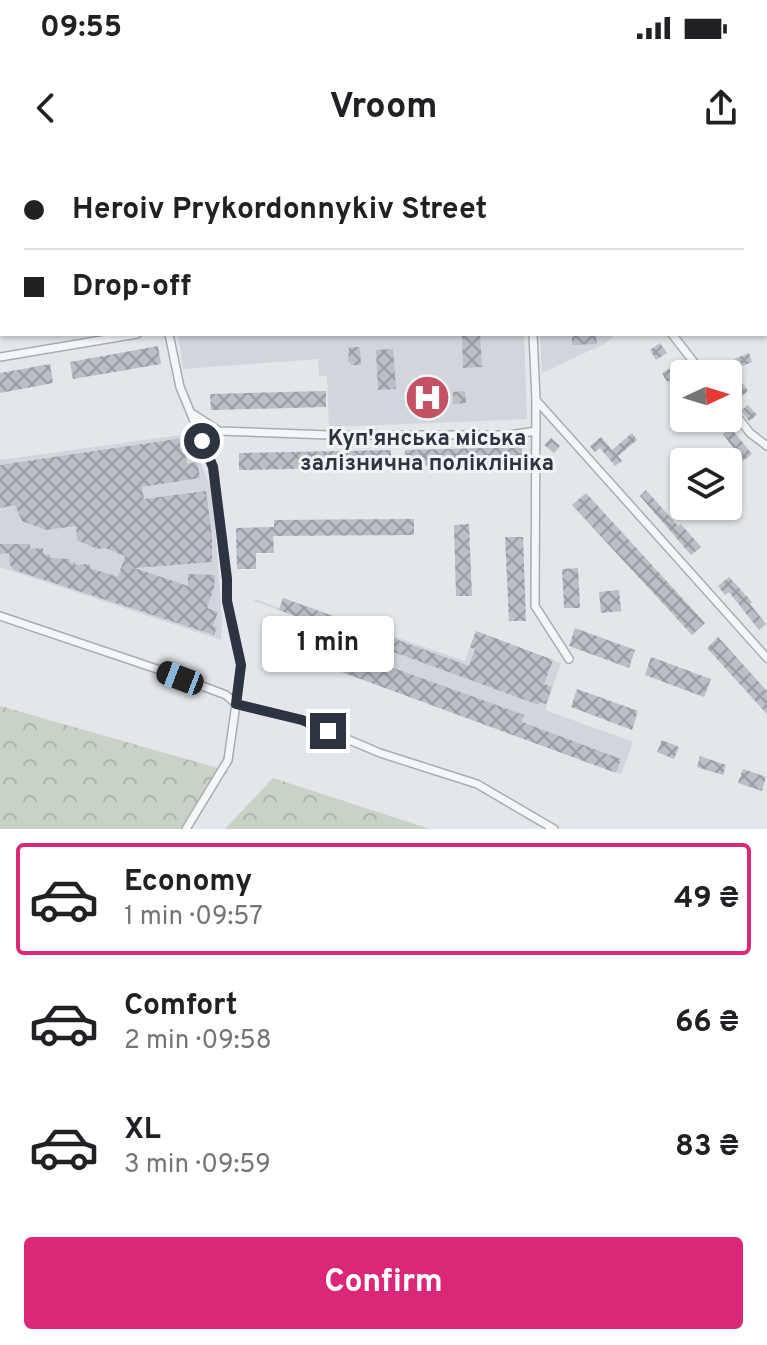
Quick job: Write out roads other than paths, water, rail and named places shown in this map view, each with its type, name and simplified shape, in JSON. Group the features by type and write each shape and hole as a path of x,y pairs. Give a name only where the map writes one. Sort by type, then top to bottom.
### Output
{"street":[{"path":"0,357 125,336"},
{"path":"169,336 180,387 213,467 227,601 241,665 228,760 186,829"},
{"path":"533,336 536,400 535,606 569,659"},
{"path":"674,336 692,360"},
{"path":"536,400 767,658"},
{"path":"193,414 219,431 329,435 509,435 536,431"},
{"path":"742,423 767,446"},
{"path":"0,616 157,669 226,695 236,704 302,720 380,753 477,784 554,829"}],"place":[{"name":"Куп'янська міська залізнична поліклініка","path":"427,398"}]}
